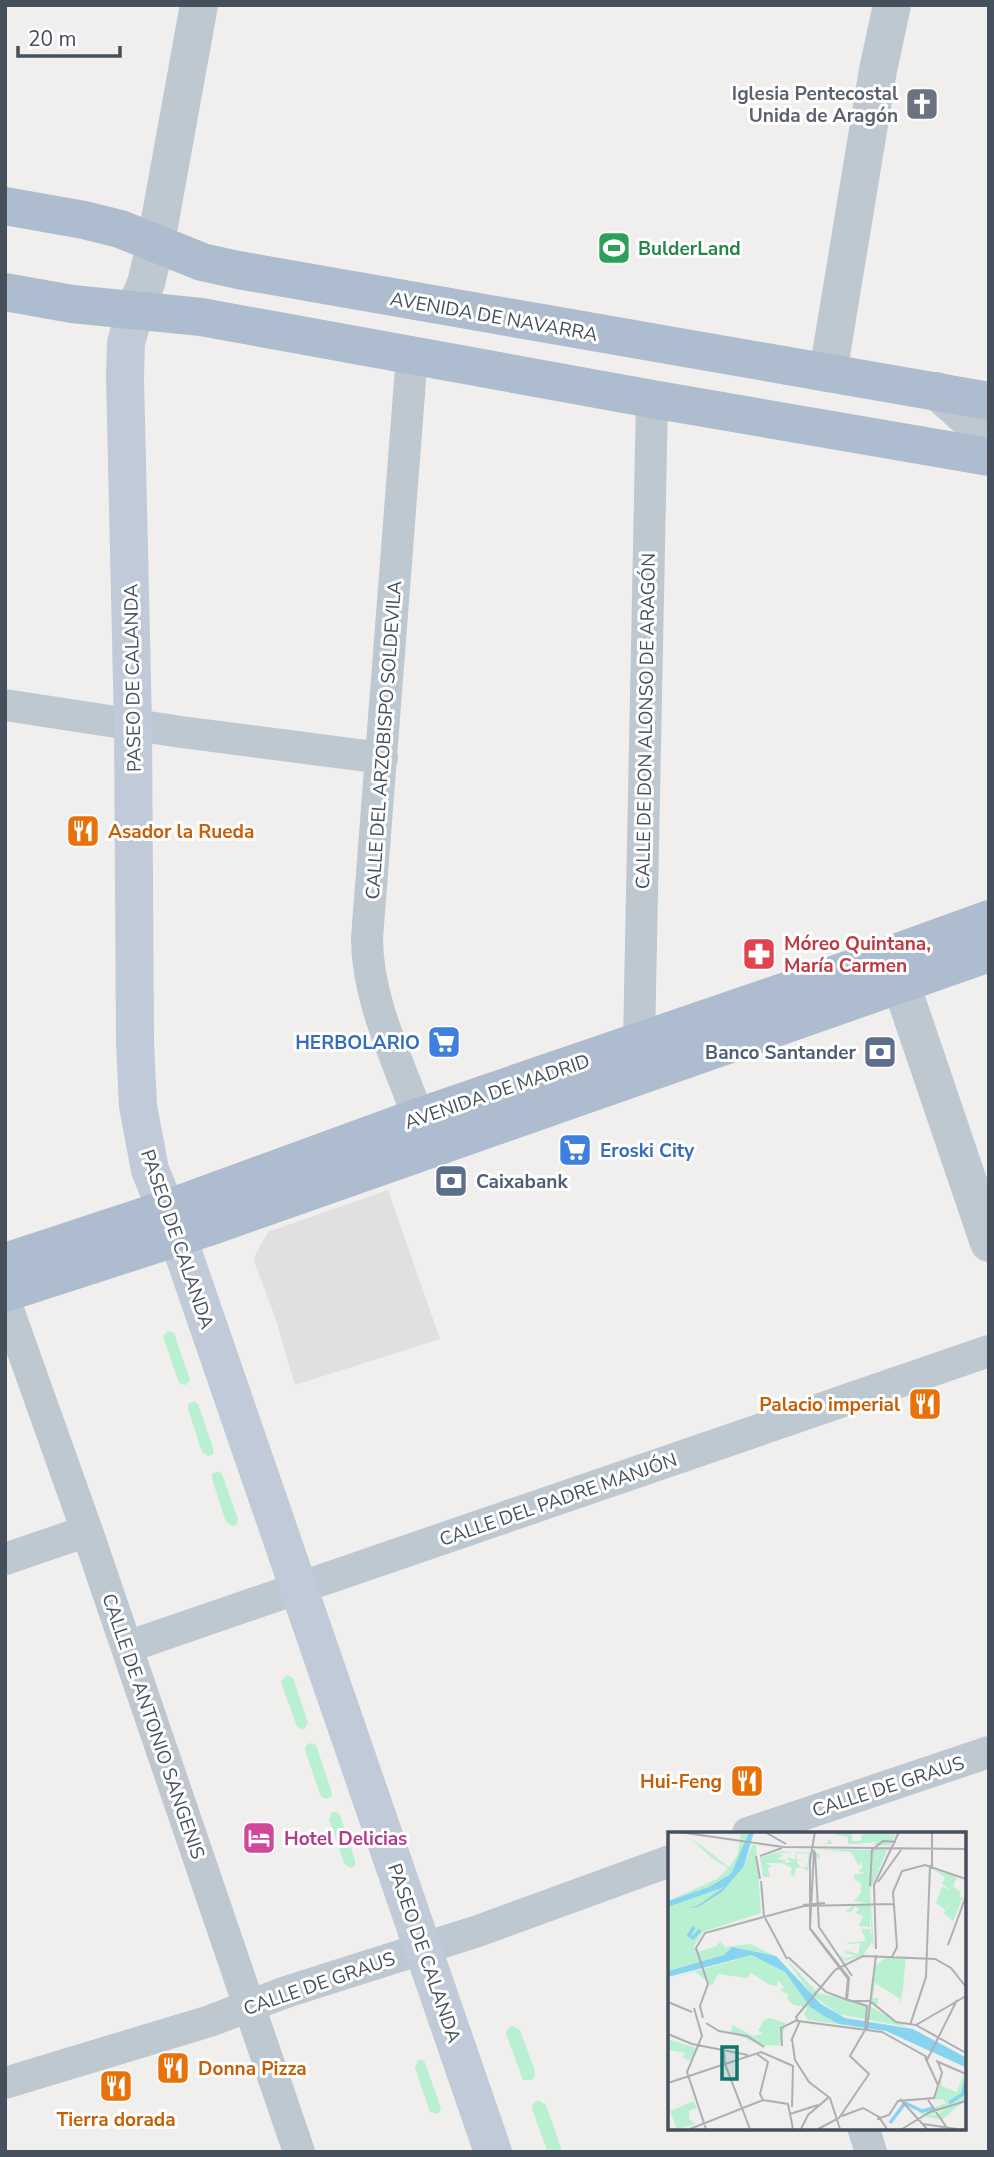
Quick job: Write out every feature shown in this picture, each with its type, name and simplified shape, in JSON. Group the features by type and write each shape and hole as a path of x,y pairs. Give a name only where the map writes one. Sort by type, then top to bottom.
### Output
{"main road":[{"name":"AVENIDA DE NAVARRA","path":"5,206 120,229 202,262 278,278 989,401"},
{"path":"5,292 72,304 201,317 989,457"},
{"name":"PASEO DE CALANDA","path":"135,310 129,327 125,360 133,725 135,1042 138,1106 145,1152 172,1223 493,2152"},
{"name":"AVENIDA DE MADRID","path":"5,1262 172,1223 901,984 987,942"},
{"name":"AVENIDA DE MADRID","path":"5,1293 418,1118 865,964 987,942"}],"street":[{"name":"PASEO DE CALANDA","path":"135,310 146,283 156,242 199,5"},
{"path":"828,373 891,5"},
{"name":"CALLE DEL ARZOBISPO SOLDEVILA","path":"412,355 367,964 372,989 418,1118"},
{"path":"937,391 989,437"},
{"name":"CALLE DE DON ALONSO DE ARAGÓN","path":"639,1042 652,399"},
{"path":"5,705 382,758"},
{"path":"865,964 901,984 989,1243"},
{"name":"CALLE DE ANTONIO SANGENIS","path":"5,1301 87,1531 299,2152"},
{"name":"CALLE DEL PADRE MANJÓN","path":"127,1647 989,1352"},
{"path":"5,1559 87,1531"},
{"name":"CALLE DE GRAUS","path":"757,1832 989,1752"},
{"name":"CALLE DE GRAUS","path":"5,2083 210,2021 286,1992 423,1948 668,1862"},
{"path":"864,2129 871,2152"}],"shaded area":[{"path":"388,1190 440,1339 295,1385 274,1314 253,1259 268,1232"}],"green space":[{"path":"168,1331 174,1333 190,1380 186,1385 179,1383 163,1336"},
{"path":"194,1401 198,1404 213,1448 213,1454 208,1456 202,1452 188,1409 188,1404"},
{"path":"218,1471 222,1474 238,1519 233,1526 226,1522 212,1479 212,1474"},
{"path":"286,1675 293,1678 308,1723 304,1730 297,1727 281,1682"},
{"path":"309,1743 316,1745 332,1793 327,1799 321,1797 305,1750"},
{"path":"332,1812 340,1815 355,1860 355,1866 351,1868 345,1865 329,1820"},
{"path":"513,2026 520,2030 535,2071 532,2080 523,2080 506,2034 508,2028"},
{"path":"418,2060 425,2063 441,2108 438,2114 430,2112 415,2068"},
{"path":"538,2100 546,2105 561,2148 560,2152 547,2150 532,2109"}],"place":[{"name":"Iglesia Pentecostal Unida de Aragón","path":"922,104"},
{"name":"BulderLand","path":"614,248"},
{"name":"Asador la Rueda","path":"83,831"},
{"name":"Móreo Quintana, María Carmen","path":"759,954"},
{"name":"HERBOLARIO","path":"444,1042"},
{"name":"Banco Santander","path":"880,1052"},
{"name":"Eroski City","path":"575,1150"},
{"name":"Caixabank","path":"451,1181"},
{"name":"Palacio imperial","path":"925,1404"},
{"name":"Hui-Feng","path":"747,1781"},
{"name":"Hotel Delicias","path":"259,1838"},
{"name":"Donna Pizza","path":"173,2068"},
{"name":"Tierra dorada","path":"116,2086"}]}
